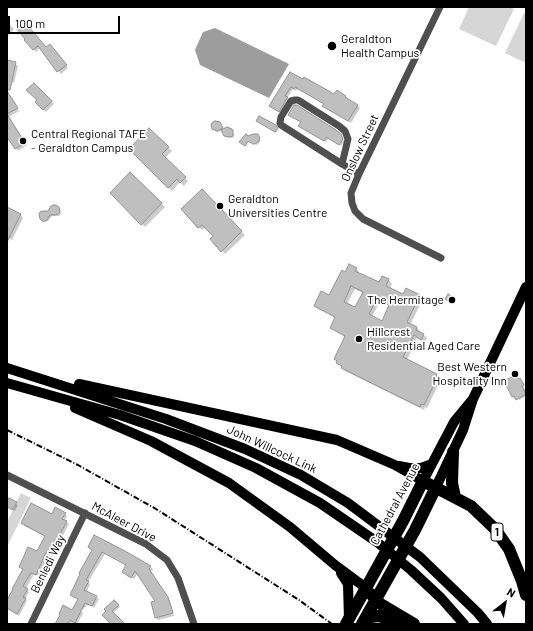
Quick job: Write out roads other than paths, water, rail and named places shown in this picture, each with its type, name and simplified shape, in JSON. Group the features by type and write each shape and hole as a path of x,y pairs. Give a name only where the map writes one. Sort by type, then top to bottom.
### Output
{"highway":[{"path":"453,452 452,483 455,497"},
{"name":"1","path":"424,481 471,506 495,529 509,549 522,581 526,596"},
{"name":"Cathedral Avenue","path":"347,622 424,481"},
{"path":"363,624 415,530 436,487"},
{"path":"366,588 382,605 412,623"},
{"path":"363,624 371,617 378,616 412,623"}],"main road":[{"name":"Cathedral Avenue","path":"436,487 463,430 473,399 526,287"},
{"path":"7,366 77,384 338,440 395,465 424,481"},
{"name":"John Willcock Link","path":"7,366 166,419 246,449 301,475 348,503 420,557 478,613 487,624"},
{"path":"7,383 79,409 151,441 229,483 290,527 335,565 366,588"},
{"name":"John Willcock Link","path":"7,383 120,415 196,441 256,468 320,503 377,542 411,570 441,598 464,624"},
{"name":"Cathedral Avenue","path":"424,481 454,422 473,399"},
{"path":"395,465 409,468 421,468 432,464"},
{"path":"335,565 348,584 347,622"}],"street":[{"name":"Onslow Street","path":"440,7 351,193 355,211 363,219 441,258"},
{"path":"342,164 348,139 345,131 298,100 291,101 281,117 281,125 342,164 359,174"},
{"name":"McAleer Drive","path":"7,475 146,544 167,560 178,578 194,624"},
{"name":"Benledi Way","path":"31,624 85,513"}],"railway":[{"path":"7,430 78,465 156,509 299,600 332,624"}],"place":[{"name":"Geraldton Health Campus","path":"332,46"},
{"name":"Central Regional TAFE - Geraldton Campus","path":"23,141"},
{"name":"Geraldton Universities Centre","path":"220,206"},
{"name":"The Hermitage","path":"452,300"},
{"name":"Hillcrest Residential Aged Care","path":"359,339"},
{"name":"Best Western Hospitality Inn","path":"515,374"}]}
